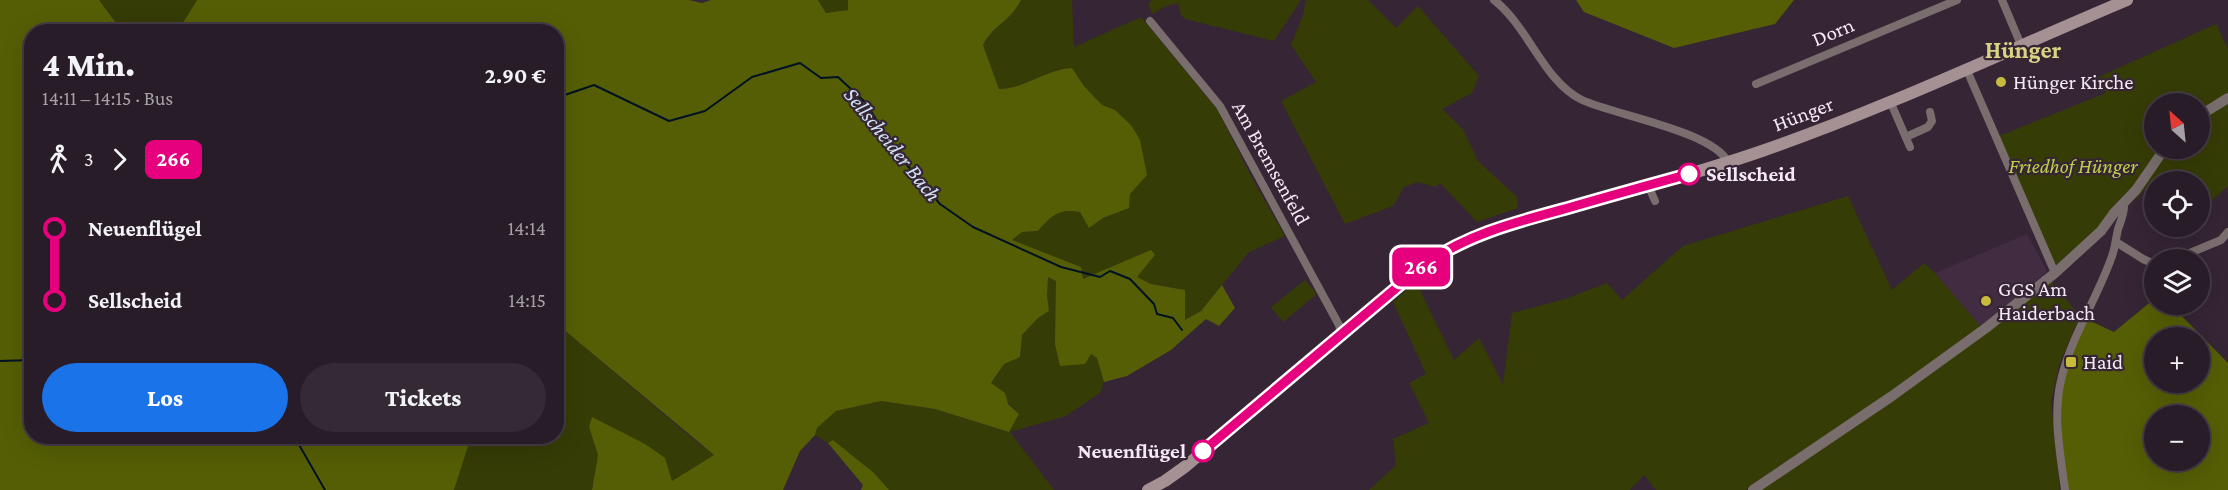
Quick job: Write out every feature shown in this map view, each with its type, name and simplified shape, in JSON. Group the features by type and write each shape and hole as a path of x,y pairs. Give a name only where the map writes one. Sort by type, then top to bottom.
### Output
{"main road":[{"name":"Hünger","path":"1728,162 1798,138 1890,101 2127,0"},
{"path":"1148,490 1186,466 1420,268 1462,242 1514,223 1728,162"}],"street":[{"path":"1494,0 1513,17 1551,72 1570,93 1587,102 1702,141 1721,152 1728,162"},
{"name":"Dorn","path":"1756,84 1957,0"},
{"path":"2002,0 2021,45"},
{"name":"Am Bremsenfeld","path":"1150,21 1220,106 1339,325 1341,334"},
{"path":"1966,68 2027,214 2055,273"},
{"path":"2210,109 2228,98"},
{"path":"1890,101 1910,147"},
{"path":"1906,137 1928,127 1932,121 1930,112"},
{"path":"1753,490 1900,390 1986,328 2055,273 2089,244 2136,190 2157,159"},
{"path":"1647,185 1655,201"},
{"path":"2065,490 2056,417 2057,398 2067,360 2112,257 2125,212 2124,203"},
{"path":"2199,249 2221,240 2228,232"},
{"path":"2116,242 2144,260"}],"shaded area":[{"name":"GGS Am Haiderbach","path":"2027,234 2046,273 1981,327 1935,273"}],"green space":[{"path":"0,0 99,0 117,24 24,24 24,444 469,444 454,490 0,490"},
{"path":"99,0 197,0 183,24 117,24"},
{"path":"197,0 689,0 702,3 711,0 818,0 826,13 848,10 848,0 1021,0 1012,14 987,38 983,45 999,89 1018,86 1062,69 1072,68 1084,86 1102,105 1115,110 1131,125 1140,140 1147,175 1130,194 1129,208 1103,218 1089,228 1080,212 1066,211 1051,217 1038,231 1022,232 1012,240 1081,267 1083,279 1151,250 1155,255 1137,277 1151,284 1185,290 1185,320 1201,311 1222,285 1235,308 1219,326 1206,319 1171,350 1127,376 1104,382 1097,358 1091,354 1085,364 1060,366 1055,344 1056,281 1048,277 1049,311 1038,318 1022,335 1020,357 1004,364 991,383 1005,393 1008,404 1019,414 1009,432 935,409 881,401 836,411 817,428 815,435 800,451 783,490 592,490 598,455 589,427 592,417 645,444 665,458 672,481 714,455 564,330 564,24 182,24"},
{"path":"818,0 848,0 848,10 826,13"},
{"path":"1021,0 1072,0 1074,47 1141,17 1217,109 1254,182 1285,236 1249,252 1201,311 1185,320 1184,290 1151,284 1136,277 1155,255 1082,279 1081,267 1012,240 1022,232 1038,231 1051,217 1061,212 1080,212 1089,227 1103,218 1129,208 1131,125 1115,110 1102,105 1084,86 1072,68 1053,72 1018,86 999,89 983,45 987,38 1012,14"},
{"path":"1152,0 1301,0 1274,41 1185,19 1181,15 1178,3 1152,14 1148,4"},
{"path":"1306,0 1368,0 1396,28 1418,6 1479,76 1472,93 1442,109 1463,129 1478,161 1517,197 1518,208 1477,222 1440,183 1435,187 1418,182 1404,187 1393,206 1345,224 1281,101 1316,82 1291,45 1303,15"},
{"path":"1576,0 1794,0 1775,24 1674,48 1584,12"},
{"name":"Friedhof Hünger","path":"2216,24 2228,49 2228,186 2210,202 2210,171 2151,171 2158,159 2210,159 2210,93 2144,93 2144,159 2153,159 2137,183 2119,200 2099,227 2056,265 2053,264 1999,136 2106,93 2094,79"},
{"name":"Friedhof Hünger","path":"2144,184 2144,190 2133,205"},
{"path":"1848,196 1892,290 1924,263 1981,327 1746,490 1656,490 1644,475 1630,490 1369,490 1396,465 1393,439 1429,423 1409,383 1426,374 1393,302 1416,282 1454,360 1479,338 1503,384 1512,313 1565,299 1607,283 1622,300 1683,246"},
{"path":"1048,276 1056,281 1057,299 1091,354 1097,358 1104,382 1100,393 1066,416 1010,432 1054,490 889,490 874,473 833,440 828,443 815,435 817,428 836,411 881,401 935,409 1009,432 1019,414 991,384 1004,364 1020,357 1022,335 1038,318 1049,311 1046,296"},
{"path":"1305,280 1317,294 1283,322 1271,307"},
{"path":"2051,281 2080,316 2059,365 2051,402 2060,490 1759,490"},
{"path":"2144,307 2144,315 2181,315 2193,327 2144,327 2144,393 2210,393 2210,345 2228,363 2228,490 2068,490 2062,445 2062,390 2067,369 2086,319 2114,332"},
{"path":"564,330 714,455 672,481 589,427 598,455 592,490 454,490 469,444 564,444"},
{"path":"833,440 874,473 889,490 861,490 863,485 828,443"}],"waterway":[{"name":"Sellscheider Bach","path":"564,95 594,85 669,121 705,111 752,77 800,63 821,78 838,77 866,103 896,152 940,204 973,227 1061,267 1100,277 1110,271 1130,279 1154,304 1157,314 1173,318 1182,330"},
{"name":"Sellscheider Bach","path":"0,361 24,360"},
{"path":"299,444 325,490"}],"bus line":[{"name":"266","path":"1203,451 1420,268 1453,246 1481,233 1689,174"}],"place":[{"name":"Hünger Kirche","path":"2001,82"},
{"name":"Sellscheid","path":"1689,174"},
{"name":"GGS Am Haiderbach","path":"1986,301"},
{"name":"Haid","path":"2071,362"},
{"name":"Neuenflügel","path":"1203,451"}],"district":[{"name":"Hünger","path":"2023,50"}]}
